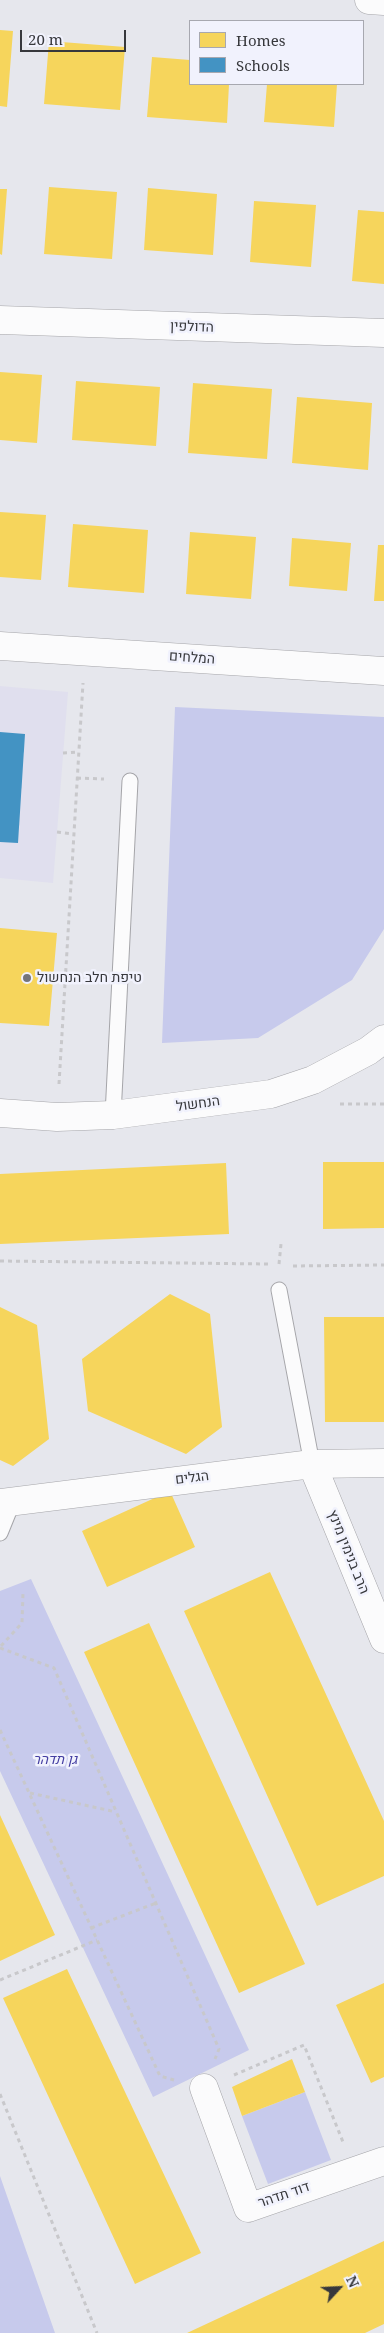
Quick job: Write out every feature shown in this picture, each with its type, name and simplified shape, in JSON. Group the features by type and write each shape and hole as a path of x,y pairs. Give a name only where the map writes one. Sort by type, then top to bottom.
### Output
{"street":[{"path":"369,0 384,1"},
{"name":"הדולפין","path":"0,320 384,334"},
{"name":"המלחים","path":"0,646 384,671"},
{"name":"הנחשול","path":"0,1113 56,1117 113,1115 271,1094 313,1080 368,1051 384,1040"},
{"name":"הגלים","path":"6,1502 312,1464 384,1463"},
{"name":"הרב בנימין מינץ","path":"312,1464 384,1639"},
{"name":"דוד תדהר","path":"204,2088 248,2208 384,2160"}],"lane":[{"path":"113,1115 130,780"},
{"path":"279,1290 312,1464"},
{"path":"0,1532 6,1502"}],"path":[{"path":"56,1117 85,651"},
{"path":"63,753 78,752"},
{"path":"57,832 73,834"},
{"path":"0,1261 279,1264"},
{"path":"289,1266 384,1264"},
{"path":"23,1593 22,1622 0,1647 54,1668 218,2049 204,2088"},
{"path":"0,1730 160,2076 204,2088 304,2045 354,2171"},
{"path":"29,1793 116,1812"},
{"path":"91,1928 156,1904"},
{"path":"0,1980 97,1940"},
{"path":"0,2094 97,2333"}],"shaded area":[{"path":"0,686 68,692 53,883 0,878"}],"green space":[{"path":"175,707 384,717 384,929 352,980 258,1038 162,1043"},
{"name":"גן תדהר","path":"31,1579 249,2050 153,2097 0,1771 0,1591"},
{"path":"305,2092 331,2160 268,2184 242,2116"},
{"path":"0,2176 55,2333 0,2333"}],"building: Homes":[{"path":"0,30 13,31 7,107 0,106"},
{"path":"49,41 125,47 120,110 44,104"},
{"path":"152,57 189,60 189,85 229,85 227,123 147,117"},
{"path":"267,85 337,85 334,127 264,122"},
{"path":"49,187 117,192 112,259 44,254"},
{"path":"148,188 217,194 213,255 144,250"},
{"path":"0,189 7,189 2,255 0,254"},
{"path":"254,201 316,205 311,267 250,262"},
{"path":"358,210 384,212 384,284 352,281"},
{"path":"0,372 42,375 37,443 0,440"},
{"path":"76,381 160,387 156,446 72,440"},
{"path":"193,383 272,389 267,459 188,453"},
{"path":"297,397 372,403 368,470 292,463"},
{"path":"0,512 46,515 41,580 0,577"},
{"path":"73,524 148,530 144,593 68,587"},
{"path":"190,532 256,537 251,599 186,594"},
{"path":"292,538 351,543 347,591 289,586"},
{"path":"378,545 384,545 384,601 374,601"},
{"name":"טיפת חלב הנחשול","path":"0,928 57,933 49,1026 0,1023"},
{"path":"323,1162 384,1162 384,1228 323,1229"},
{"path":"226,1163 229,1234 0,1244 0,1174"},
{"path":"170,1294 210,1314 222,1427 186,1454 88,1411 82,1359"},
{"path":"0,1307 37,1325 49,1439 13,1466 0,1460"},
{"path":"324,1317 384,1317 384,1422 325,1422"},
{"path":"170,1491 195,1547 107,1587 82,1531"},
{"path":"270,1572 384,1821 384,1876 317,1906 184,1611"},
{"path":"149,1623 305,1964 239,1993 84,1652"},
{"path":"0,1815 55,1935 0,1961"},
{"path":"67,1969 201,2253 135,2284 3,1998"},
{"path":"384,1983 384,2077 371,2083 336,2005"},
{"path":"292,2059 305,2092 242,2116 232,2087"},
{"path":"384,2241 384,2324 365,2333 187,2333"}],"building: Schools":[{"path":"0,732 25,734 18,843 0,842"}],"place":[{"name":"טיפת חלב הנחשול","path":"27,978"}]}
